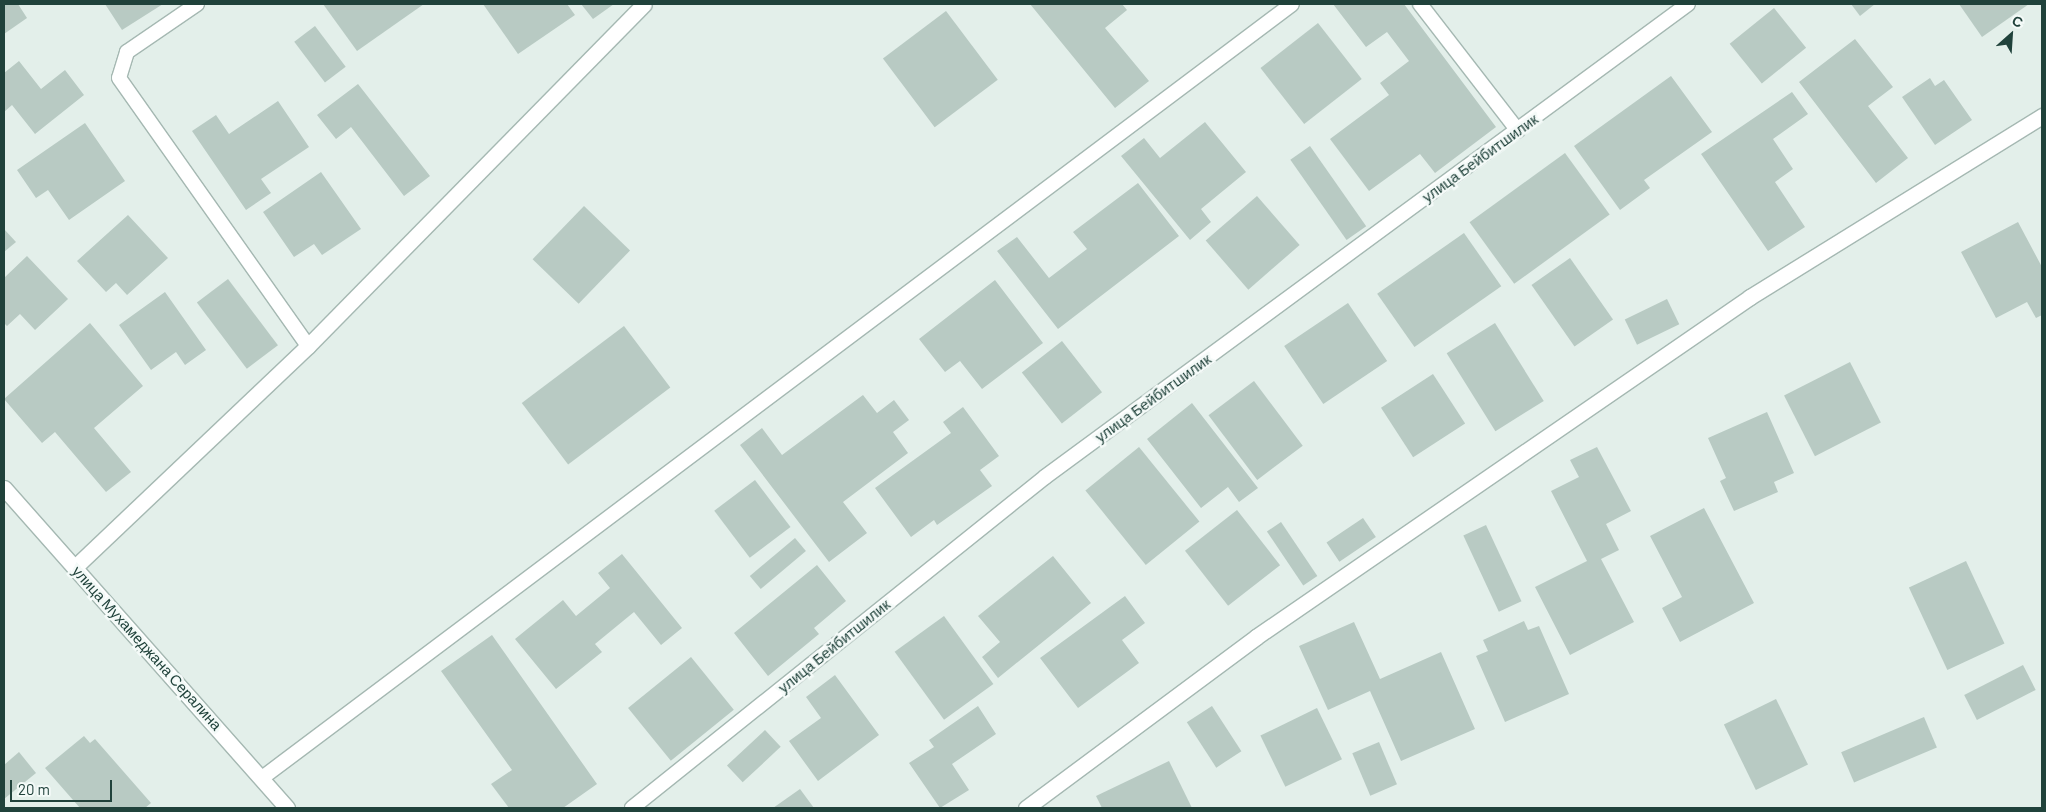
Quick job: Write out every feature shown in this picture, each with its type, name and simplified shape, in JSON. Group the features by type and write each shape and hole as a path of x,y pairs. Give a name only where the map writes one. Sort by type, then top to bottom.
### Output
{"street":[{"path":"74,567 308,346 644,4"},
{"path":"1026,808 1256,637 1750,298 2042,116"},
{"name":"улица Мухамеджана Сералина","path":"4,488 287,808"}],"lane":[{"path":"197,4 127,52 118,78 308,346"},
{"path":"262,778 1292,4"},
{"path":"1420,4 1518,131"},
{"name":"улица Бейбитшилик","path":"632,808 1045,477 1518,131 1688,4"}],"building":[{"path":"4,4 18,4 27,18 4,34"},
{"path":"105,4 163,4 122,30"},
{"path":"323,4 424,4 357,51"},
{"path":"483,4 567,4 575,15 518,54"},
{"path":"581,4 614,4 593,19"},
{"path":"1030,4 1122,4 1127,10 1105,28 1149,81 1115,108"},
{"path":"1333,4 1404,4 1496,127 1435,173 1420,154 1369,191 1330,139 1389,95 1380,83 1409,61 1387,32 1366,47"},
{"path":"1851,4 1875,4 1860,16"},
{"path":"1959,4 2029,4 1982,37"},
{"path":"1774,8 1806,48 1762,84 1730,44"},
{"path":"946,11 998,80 935,127 883,59"},
{"path":"1318,23 1362,79 1304,124 1260,68"},
{"path":"315,26 346,67 325,82 294,42"},
{"path":"1855,39 1893,87 1868,106 1908,158 1876,183 1799,82"},
{"path":"19,61 41,89 65,70 84,95 35,134 12,105 4,112 4,73"},
{"path":"1671,76 1712,132 1644,180 1650,188 1620,210 1574,146"},
{"path":"1930,78 1935,86 1944,80 1972,120 1935,145 1902,97"},
{"path":"358,84 430,176 404,196 351,127 336,139 317,115"},
{"path":"1792,92 1808,114 1773,139 1793,169 1775,182 1805,227 1768,251 1701,154"},
{"path":"278,101 309,147 261,179 271,193 246,210 192,131 216,115 229,134"},
{"path":"1205,122 1246,172 1201,209 1211,222 1190,240 1121,156 1144,138 1160,158"},
{"path":"85,123 125,181 69,220 48,190 36,198 17,170"},
{"path":"1310,146 1366,226 1347,240 1290,160"},
{"path":"1565,153 1610,214 1514,284 1470,222"},
{"path":"321,172 361,229 322,255 314,244 294,257 263,212"},
{"path":"1138,183 1179,236 1058,329 997,251 1017,237 1049,278 1087,249 1073,232"},
{"path":"1257,196 1300,245 1248,290 1206,241"},
{"path":"584,206 630,250 579,304 533,259"},
{"path":"128,215 168,258 127,295 116,283 106,292 77,261"},
{"path":"2018,222 2042,267 2042,315 2036,318 2027,302 1996,318 1961,252"},
{"path":"4,229 16,242 4,252"},
{"path":"1464,233 1501,286 1414,347 1377,294"},
{"path":"27,256 68,299 35,330 20,314 7,326 4,323 4,278"},
{"path":"1570,258 1613,319 1575,346 1531,285"},
{"path":"228,279 278,345 247,369 197,302"},
{"path":"995,280 1043,343 982,389 960,361 945,372 919,339"},
{"path":"165,292 206,350 185,365 176,352 151,370 119,325"},
{"path":"1667,299 1679,324 1637,345 1625,320"},
{"path":"1348,303 1387,361 1323,404 1284,346"},
{"path":"90,323 143,386 94,428 131,472 106,492 55,432 42,443 4,399"},
{"path":"1495,323 1544,401 1495,431 1447,353"},
{"path":"624,326 670,387 568,465 522,403"},
{"path":"1062,341 1102,392 1062,424 1022,372"},
{"path":"1850,362 1881,423 1815,456 1784,396"},
{"path":"1433,374 1465,423 1413,457 1381,408"},
{"path":"1254,381 1303,446 1257,480 1208,415"},
{"path":"863,395 877,413 894,400 909,420 893,432 908,453 843,502 867,533 829,562 740,445 762,428 782,455"},
{"path":"1192,403 1258,488 1239,502 1228,487 1201,508 1147,439"},
{"path":"963,407 999,456 980,470 992,486 937,525 934,520 911,537 875,488 951,433 943,422"},
{"path":"1767,412 1794,473 1774,482 1778,492 1734,511 1720,481 1726,478 1708,438"},
{"path":"1139,447 1199,522 1146,565 1085,490"},
{"path":"1597,447 1631,511 1606,524 1619,550 1601,559 1634,622 1570,655 1535,587 1587,561 1551,491 1579,477 1570,460"},
{"path":"755,480 791,527 750,558 714,511"},
{"path":"1704,508 1754,603 1680,642 1662,608 1682,597 1650,536"},
{"path":"1237,510 1280,565 1228,606 1185,551"},
{"path":"1363,518 1376,537 1339,562 1327,543"},
{"path":"1281,522 1317,576 1303,585 1267,532"},
{"path":"1486,525 1521,601 1499,612 1463,536"},
{"path":"795,538 806,551 761,589 750,576"},
{"path":"622,554 682,628 661,645 634,612 595,644 602,652 556,689 515,639 563,600 576,616 610,588 598,573"},
{"path":"1053,556 1091,603 998,678 982,657 1000,642 978,616"},
{"path":"1966,561 2004,643 1947,670 1909,588"},
{"path":"817,565 846,601 814,628 819,634 768,676 734,633"},
{"path":"1125,596 1145,623 1122,640 1139,663 1078,708 1040,658"},
{"path":"944,616 993,684 944,720 895,652"},
{"path":"1524,621 1528,630 1539,626 1569,694 1505,722 1476,656 1488,651 1483,640"},
{"path":"1354,622 1380,679 1441,652 1475,729 1401,761 1370,691 1328,710 1299,646"},
{"path":"492,635 597,784 563,808 509,808 491,784 512,770 441,671"},
{"path":"691,657 734,710 671,761 628,708"},
{"path":"2023,665 2036,690 1977,720 1964,695"},
{"path":"835,675 879,735 818,781 789,741 821,718 806,697"},
{"path":"1776,699 1808,765 1756,790 1724,724"},
{"path":"978,706 996,734 952,764 969,790 940,808 909,763 934,747 929,740"},
{"path":"1212,706 1241,751 1216,768 1187,722"},
{"path":"1317,708 1342,759 1285,787 1260,736"},
{"path":"1924,717 1937,747 1854,783 1841,752"},
{"path":"765,730 781,747 743,782 727,765"},
{"path":"84,736 90,743 95,739 151,803 145,808 80,808 45,768"},
{"path":"1379,742 1397,784 1370,796 1352,753"},
{"path":"19,752 36,773 4,799 4,765"},
{"path":"1169,761 1192,808 1102,808 1096,796"},
{"path":"800,789 814,808 773,808"}]}
